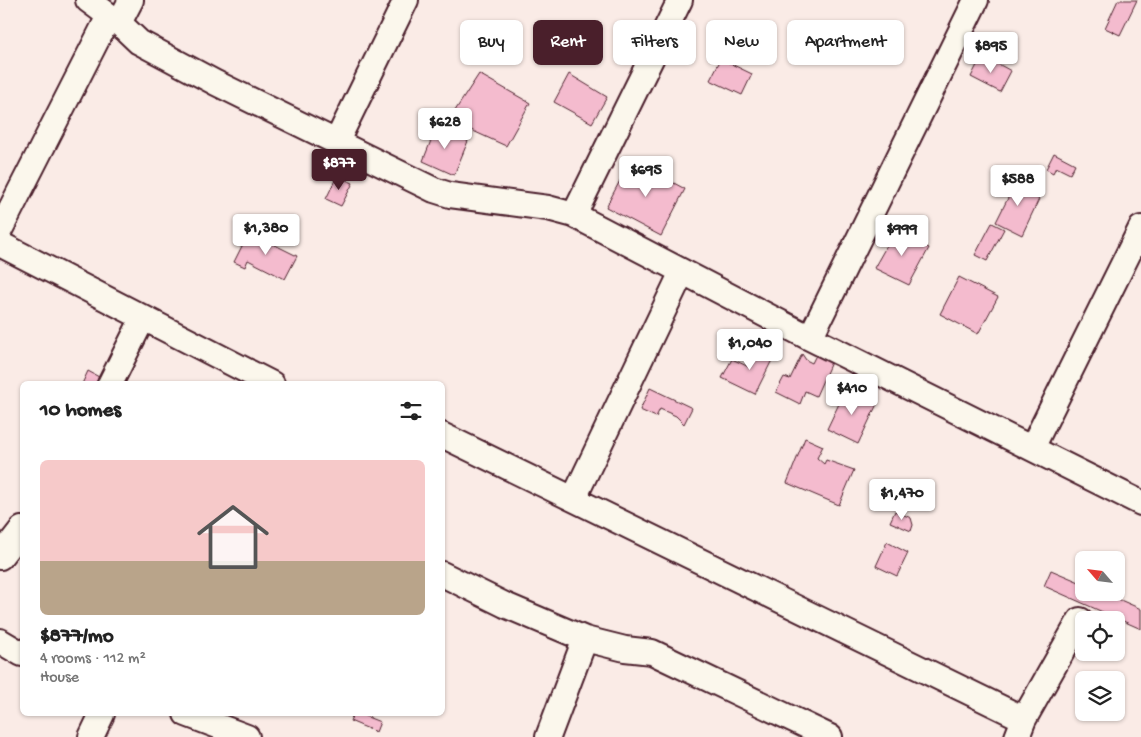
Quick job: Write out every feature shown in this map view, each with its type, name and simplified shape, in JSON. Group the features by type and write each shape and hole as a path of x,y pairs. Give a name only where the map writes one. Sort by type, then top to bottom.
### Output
{"street":[{"path":"88,0 140,42 216,82 434,190 450,195 548,208 574,215 810,338 1141,503"},
{"path":"0,230 114,20 131,0"},
{"path":"336,142 406,0"},
{"path":"574,215 680,0"},
{"path":"810,338 976,0"},
{"path":"1032,448 1141,228"},
{"path":"0,244 266,381"},
{"path":"574,498 682,272"},
{"path":"112,381 143,318"},
{"path":"445,436 574,498 1020,728 1075,629"},
{"path":"0,557 20,532"},
{"path":"445,575 505,605 585,639 625,649 652,652 830,737"},
{"path":"548,737 585,639"},
{"path":"0,641 20,653"},
{"path":"91,737 101,716"},
{"path":"191,716 247,737"}],"building":[{"path":"1118,0 1137,0 1120,35 1105,28"},
{"path":"982,55 1011,71 1000,92 971,77"},
{"path":"718,65 733,65 752,74 742,95 710,80"},
{"path":"479,74 530,103 506,146 449,120"},
{"path":"569,74 607,97 592,123 554,102"},
{"path":"437,125 468,141 454,175 423,161"},
{"path":"1054,153 1075,164 1070,174 1056,167 1053,173 1046,169"},
{"path":"631,160 685,189 661,236 606,207"},
{"path":"1022,170 1030,175 1022,191 1039,199 1022,235 996,222"},
{"path":"337,176 353,183 341,206 326,199"},
{"path":"992,223 1004,229 987,261 975,255"},
{"path":"896,229 929,248 909,285 874,268"},
{"path":"249,232 297,256 285,279 248,260 245,267 234,262"},
{"path":"959,277 998,297 978,334 940,314"},
{"path":"759,346 775,354 755,394 722,378 732,359 749,367"},
{"path":"817,353 832,360 816,396 805,391 800,404 776,392 784,377 790,379 802,354 806,360 812,363"},
{"path":"88,371 99,377 97,381 83,381"},
{"path":"650,388 692,408 684,424 676,416 660,409 656,417 640,410"},
{"path":"846,389 877,404 858,444 827,429"},
{"path":"805,438 823,446 817,458 824,464 826,460 854,470 839,505 787,483"},
{"path":"895,511 911,518 913,525 911,531 890,522"},
{"path":"887,542 908,553 897,576 876,566"},
{"path":"1051,570 1075,580 1075,600 1044,586"},
{"path":"1078,601 1123,601 1141,609 1141,629 1125,622 1125,611 1100,611"},
{"path":"352,716 365,716 380,722 376,732 350,721"}]}
